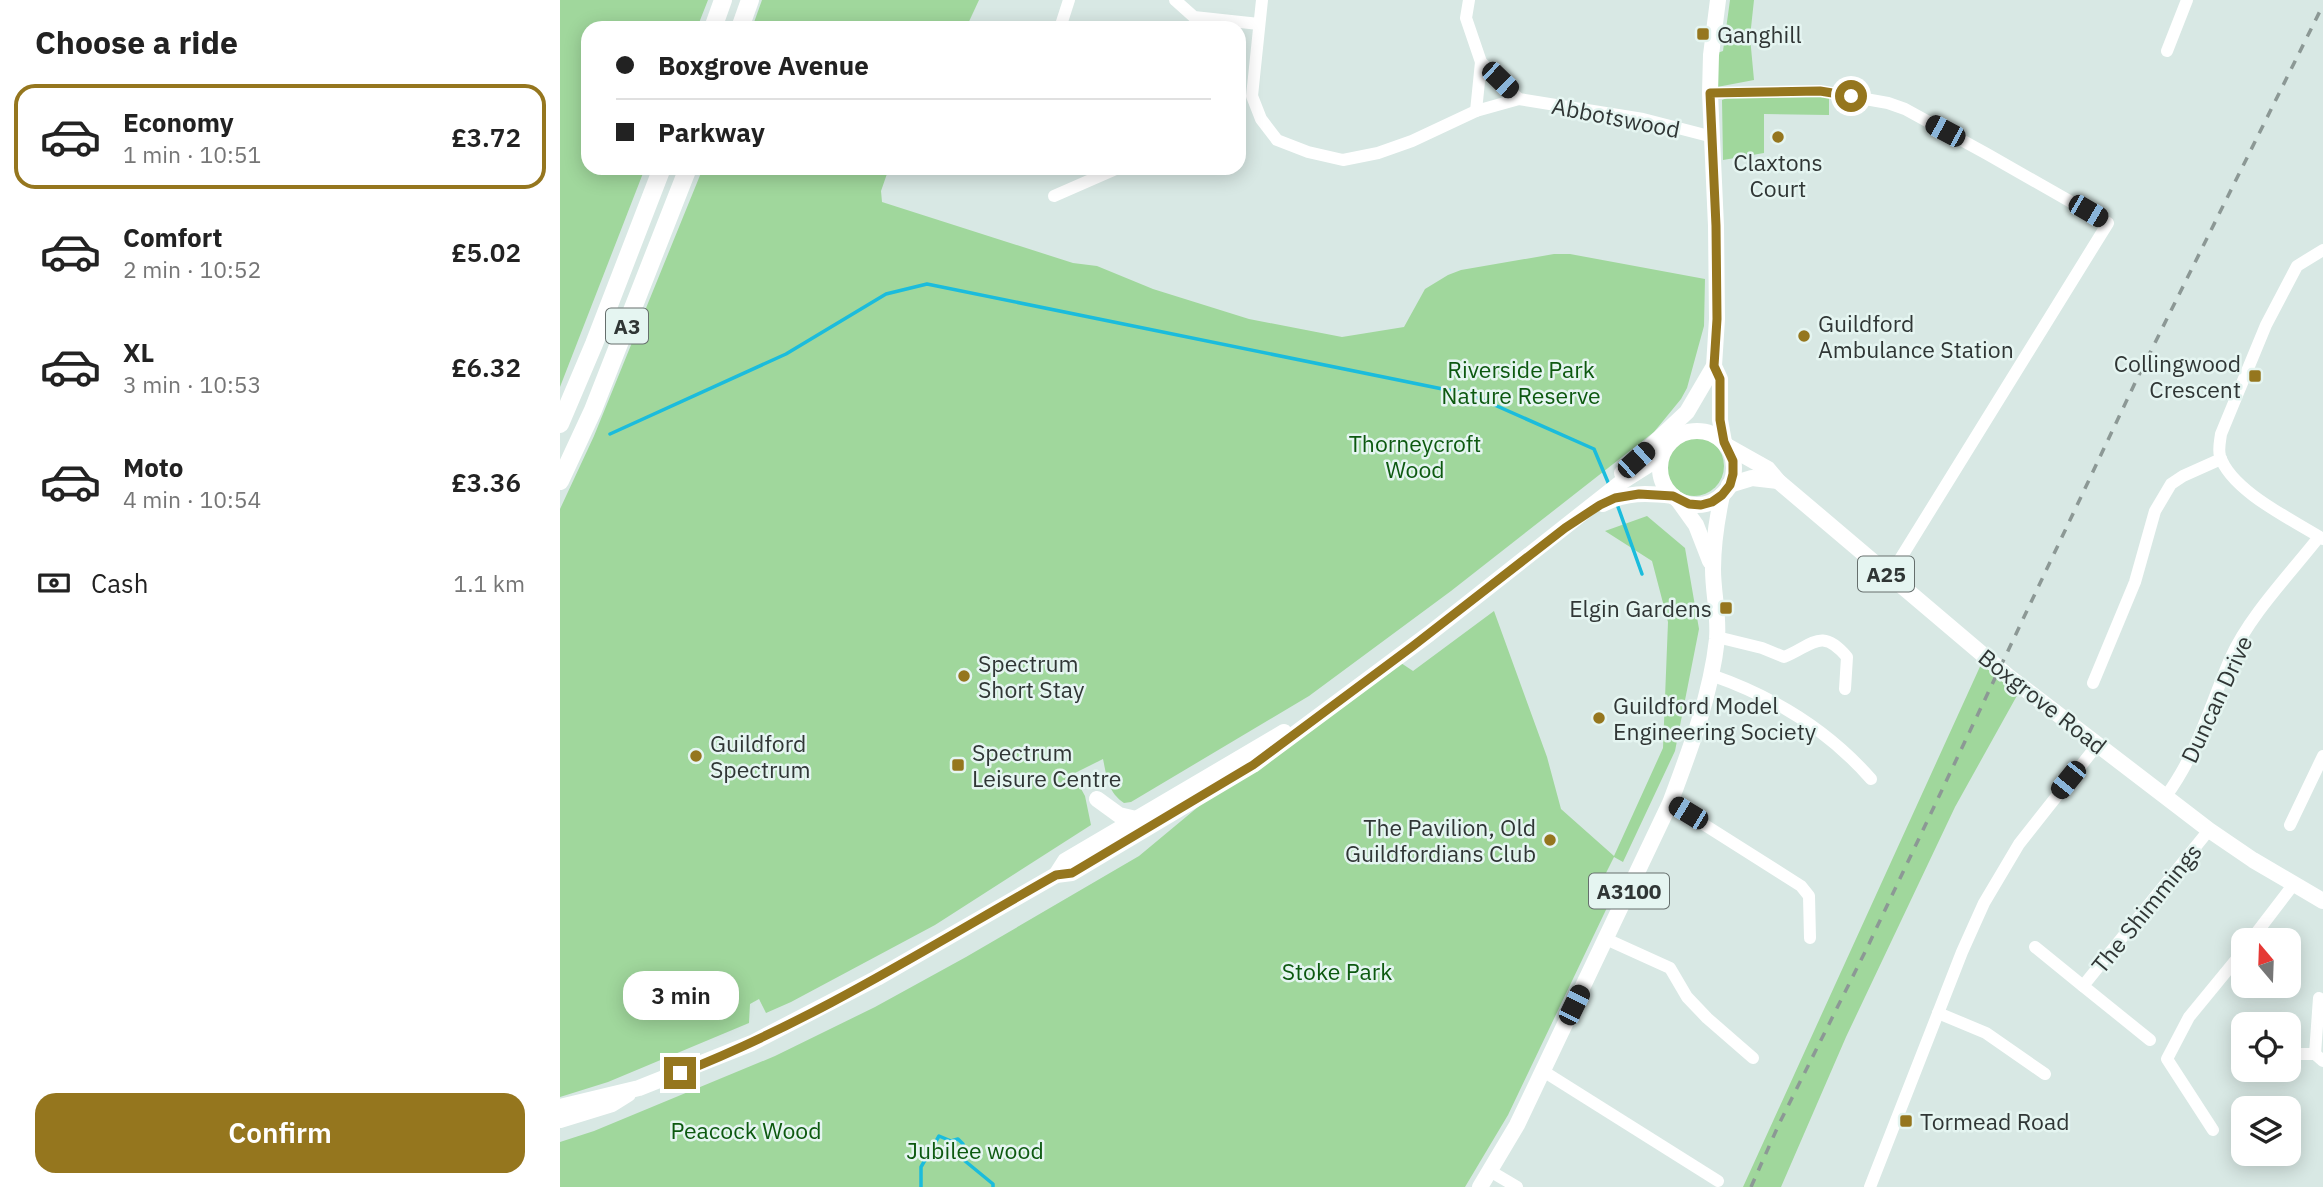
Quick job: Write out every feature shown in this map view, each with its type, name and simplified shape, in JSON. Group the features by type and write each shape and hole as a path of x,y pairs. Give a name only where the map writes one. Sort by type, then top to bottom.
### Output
{"highway":[{"path":"716,21 723,0"},
{"path":"742,21 750,0"},
{"name":"A3","path":"560,424 599,332 659,175"},
{"name":"A3","path":"560,481 593,410 685,175"}],"main road":[{"path":"560,1107 639,1088 736,1051 877,978 1056,875 1072,873 1253,765 1361,685 1623,481 1661,457 1684,425 1687,412 1714,366 1717,319 1710,93 1718,0"},
{"path":"1714,366 1720,379 1720,420 1725,444 1733,461 1733,474 1726,490"},
{"path":"1565,528 1687,412"},
{"path":"1673,439 1684,433 1697,431 1710,433 1725,444"},
{"name":"A25","path":"1725,444 1768,469 1778,481"},
{"path":"1661,457 1659,470 1662,482 1675,498"},
{"path":"1565,528 1615,498 1639,494 1675,498 1689,504 1701,505 1712,502 1726,490 1752,478 1778,481"},
{"name":"Boxgrove Road","path":"1778,481 2002,671 2210,830 2293,885 2323,901"},
{"name":"A3100","path":"1480,1187 1517,1125 1670,803 1689,753 1711,676 1717,637 1718,614 1713,570 1716,526 1726,490"},
{"name":"A3100","path":"1675,498 1696,526 1713,570"},
{"path":"1056,875 1065,861 1361,685"},
{"path":"1097,799 1119,815 1136,819"},
{"path":"560,1120 612,1104 639,1088"}],"street":[{"path":"1062,21 1069,0"},
{"path":"1175,0 1194,17 1237,21"},
{"path":"1246,98 1252,96 1262,0"},
{"name":"Abbotswood","path":"1469,0 1466,18 1481,62 1476,110"},
{"path":"2167,51 2185,1"},
{"path":"1246,22 1259,23"},
{"name":"Abbotswood","path":"1481,62 1519,99"},
{"path":"1710,93 1820,91 1888,103 1905,109 1990,155 2108,223 1889,577"},
{"name":"Abbotswood","path":"1252,96 1261,119 1277,140 1308,152 1343,160 1378,153 1412,141 1476,110 1519,99 1643,119 1713,137"},
{"path":"1054,196 1102,175"},
{"path":"2321,538 2246,490 2221,459 2218,449 2221,434 2266,325 2297,266 2323,250"},
{"path":"2093,683 2135,582 2155,511 2171,484 2221,459"},
{"name":"Duncan Drive","path":"2166,796 2193,752 2231,658 2249,627 2321,538"},
{"path":"1717,637 1762,648 1784,657 1806,643 1825,640 1837,645 1847,657 1845,689"},
{"path":"1711,676 1749,688 1800,717 1852,757 1871,779"},
{"path":"1870,1187 1984,903 2005,866 2045,810 2098,744"},
{"path":"2290,825 2323,756"},
{"path":"2310,783 2323,789"},
{"path":"1670,803 1801,886 1809,896 1810,938"},
{"name":"The Shimmings","path":"2083,986 2210,830"},
{"path":"2260,928 2293,885"},
{"path":"1606,939 1670,968 1687,997 1753,1058"},
{"name":"The Shimmings","path":"2035,947 2150,1040"},
{"path":"2213,1130 2167,1059 2189,1017 2231,966"},
{"path":"2301,1056 2319,1058 2319,998"},
{"path":"1938,1013 1986,1033 2045,1074"},
{"path":"1543,1071 1718,1181"},
{"path":"1490,1171 1517,1187"}],"green space":[{"path":"560,0 708,0 700,21 581,21 581,175 642,175 560,387"},
{"path":"762,0 979,0 969,21 754,21"},
{"path":"1730,0 1754,0 1750,37 1754,80 1717,87 1711,55 1723,51"},
{"path":"1829,97 1829,115 1764,114 1764,153 1723,160 1722,100"},
{"path":"700,175 887,175 881,191 882,202 1073,263 1097,266 1153,289 1249,319 1342,337 1404,327 1425,289 1448,275 1461,270 1554,254 1570,254 1705,279 1704,326 1687,388 1654,432 1451,591 1309,696 1131,802 1124,803 1115,794 1109,784 1103,759 1073,774 1085,796 1091,825 935,925 766,1013 759,999 750,1004 749,1023 608,1082 560,1097 560,509 594,436"},
{"path":"1694,436 1711,441 1719,449 1724,466 1719,483 1711,491 1694,496 1677,491 1669,483 1664,466 1669,449 1677,441"},
{"name":"Stoke Park","path":"1647,516 1685,548 1699,629 1675,751 1623,862 1614,857 1600,885 1614,893 1508,1115 1465,1187 560,1187 560,1142 594,1131 775,1056 875,1007 966,957 1139,856 1216,792 1401,663 1413,671 1494,611 1547,757 1561,809 1614,856 1663,748 1668,622 1652,561 1605,531"},
{"path":"1983,660 2019,692 1955,807 1846,1037 1781,1187 1743,1187"}],"waterway":[{"path":"610,434 786,354 886,294 927,284 1472,395 1594,449 1610,487"},
{"path":"1617,504 1642,574"},
{"path":"921,1187 921,1167 939,1136 951,1141 958,1139 963,1144 965,1161 993,1184 993,1187"}],"railway":[{"path":"1751,1187 2135,383 2323,5"}],"place":[{"name":"Ganghill","path":"1703,34"},
{"name":"Claxtons Court","path":"1778,137"},
{"name":"Guildford Ambulance Station","path":"1804,336"},
{"name":"Collingwood Crescent","path":"2255,376"},
{"name":"Elgin Gardens","path":"1726,608"},
{"name":"Spectrum Short Stay","path":"964,676"},
{"name":"Guildford Model Engineering Society","path":"1599,718"},
{"name":"Guildford Spectrum","path":"696,756"},
{"name":"Spectrum Leisure Centre","path":"958,765"},
{"name":"The Pavilion, Old Guildfordians Club","path":"1550,840"},
{"name":"Tormead Road","path":"1906,1121"}],"route":[{"path":"680,1073 736,1051 786,1027 1056,875 1072,873 1108,853 1253,765 1296,735 1565,528 1600,505 1626,495 1653,494 1673,496 1689,504 1701,505 1722,495 1730,485 1733,461 1724,442 1720,420 1720,379 1714,366 1717,319 1716,226 1710,93 1820,91 1851,96"}],"park label":[{"name":"Riverside Park Nature Reserve","path":"1521,382"},
{"name":"Thorneycroft Wood","path":"1415,456"},
{"name":"Peacock Wood","path":"746,1130"},
{"name":"Jubilee wood","path":"975,1150"}]}
